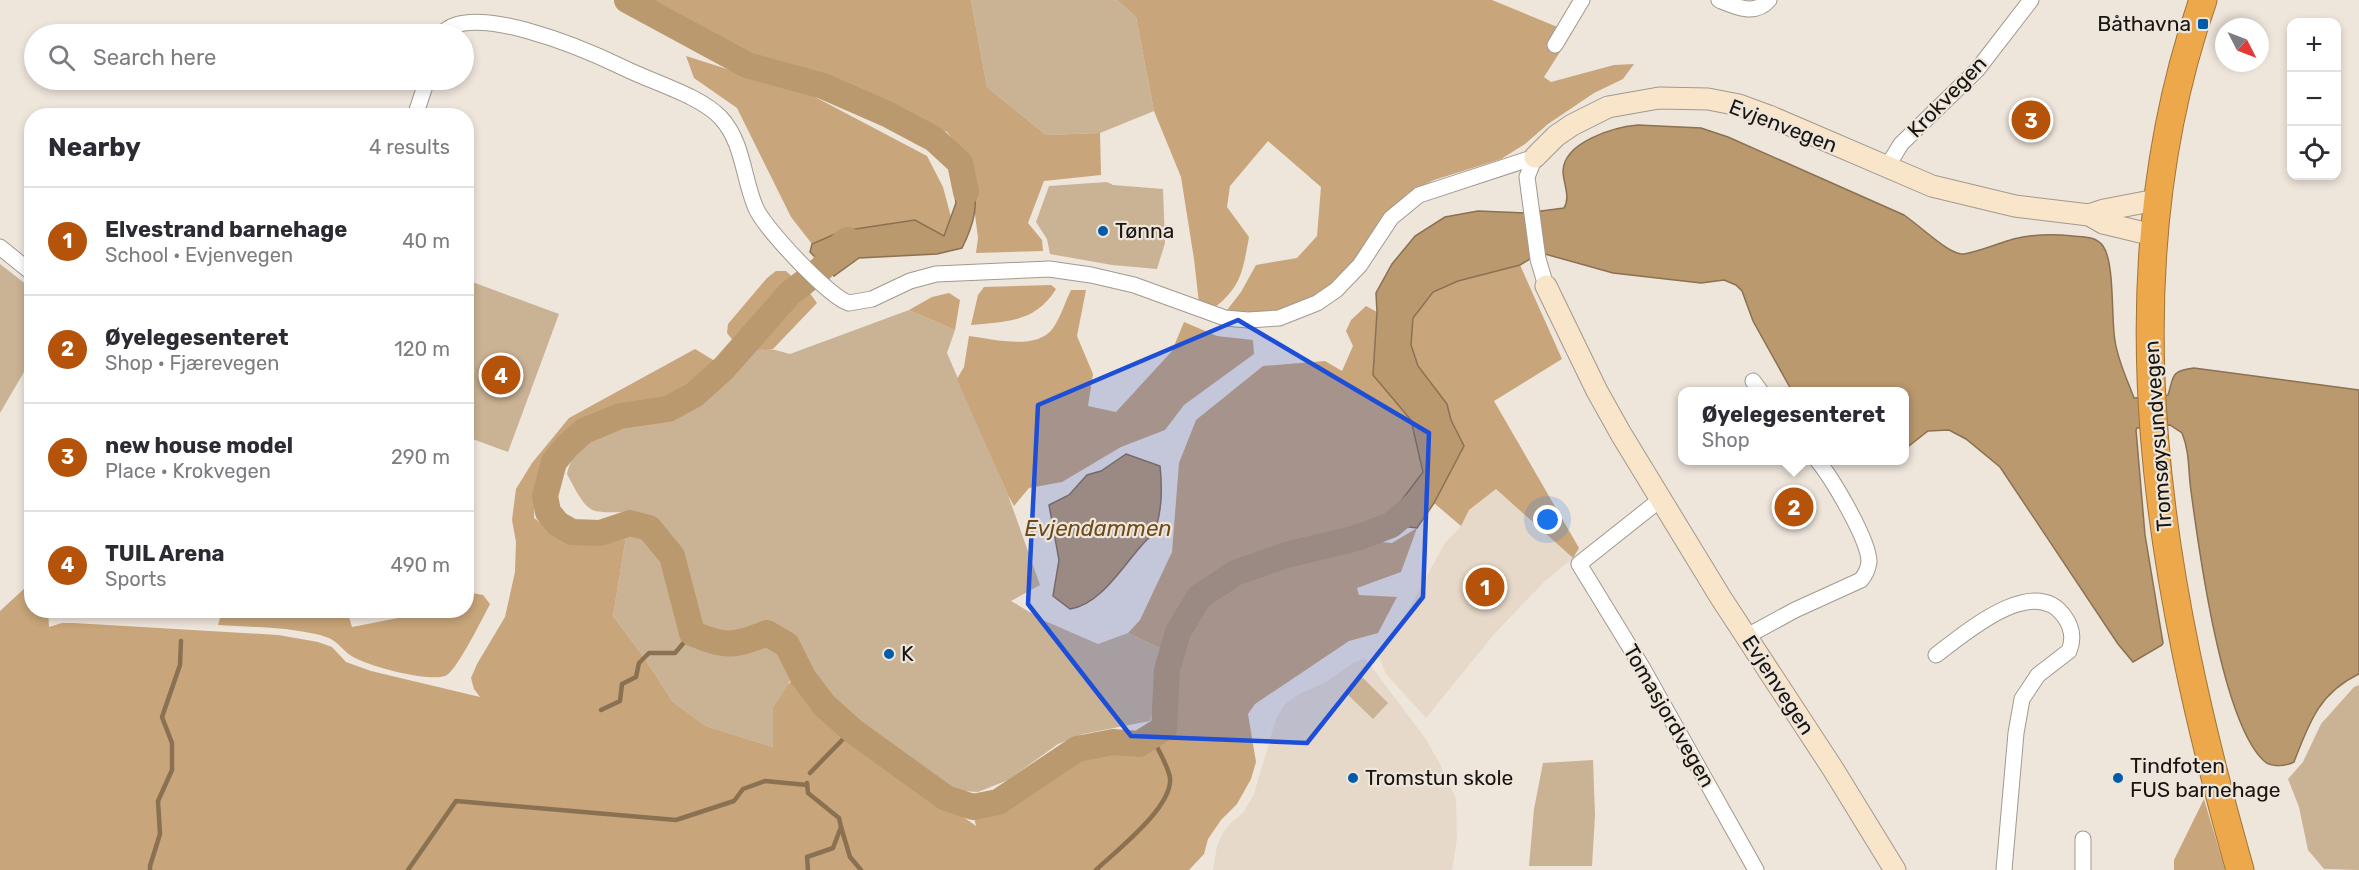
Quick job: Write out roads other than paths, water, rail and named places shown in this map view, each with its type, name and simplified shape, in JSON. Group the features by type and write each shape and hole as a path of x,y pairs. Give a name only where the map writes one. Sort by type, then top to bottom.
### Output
{"highway":[{"name":"Tromsøysundvegen","path":"2203,0 2189,39 2173,102 2156,200 2149,309 2152,398 2164,531 2179,624 2201,723 2240,870"}],"street":[{"path":"1555,45 1582,0"},
{"path":"1719,0 1747,9 1760,7 1769,0"},
{"name":"Krokvegen","path":"1887,167 1901,144 1977,70 2031,0"},
{"path":"447,24 450,17 464,7"},
{"path":"528,15 561,30 623,68 706,106 720,118 735,141 760,218 830,291 845,302 855,303 872,299 910,280 936,274 1049,269 1091,274 1134,285 1225,318 1248,320 1279,318 1317,303 1336,290 1364,259 1391,218 1419,195 1535,157"},
{"path":"418,108 424,90"},
{"name":"Evjenvegen","path":"1895,870 1833,769 1720,598 1607,411 1546,286 1538,258 1527,177 1535,157 1572,125 1608,108 1647,99 1683,98 1721,101 1748,108 1932,186 1979,199 2089,215 2103,223 2153,236"},
{"name":"Evjenvegen","path":"2089,215 2156,200"},
{"path":"0,247 24,266"},
{"path":"1747,636 1795,610 1861,580 1866,573 1868,558 1860,534 1821,465"},
{"name":"Tomasjordvegen","path":"1662,499 1579,564 1642,667 1756,870"},
{"path":"1936,656 1991,616 2023,603 2038,602 2055,607 2064,616 2072,632 2068,651 2038,675 2022,699 2016,733 2004,870"},
{"path":"2083,839 2083,870"}],"water":[{"path":"1628,126 1701,128 1728,137 1904,215 1940,243 1961,254 2032,236 2066,235 2097,240 2107,254 2116,348 2134,398 2168,395 2174,376 2181,371 2194,368 2359,390 2359,674 2334,690 2317,710 2294,762 2279,766 2264,761 2249,741 2236,711 2215,634 2207,593 2190,484 2188,454 2182,433 2170,425 2137,428 2136,430 2145,535 2163,643 2133,662 2118,644 2000,467 1966,439 1949,430 1928,431 1909,446 1909,387 1790,387 1753,321 1742,291 1736,285 1724,280 1701,283 1613,273 1545,254 1533,257 1520,265 1458,281 1433,292 1413,318 1411,345 1418,366 1447,404 1451,420 1464,446 1434,503 1417,528 1391,525 1385,522 1423,472 1411,420 1373,375 1376,293 1392,264 1415,236 1445,217 1478,211 1526,213 1564,208 1567,195 1563,171 1572,152 1592,138"},
{"path":"934,139 959,164 973,188 974,214 962,248 937,254 859,258 834,276 810,252 812,244 842,231 915,220 944,236 956,203 951,168"},
{"name":"Evjendammen","path":"1126,454 1160,466 1161,497 1156,527 1152,535 1101,593 1081,606 1070,609 1053,596 1059,560 1049,505 1069,495 1087,475 1101,471"}],"waterway":[{"path":"627,0 747,65 823,86 887,114 934,139 960,163 966,192"},
{"path":"848,240 821,269 789,294 724,368 694,395 668,409 620,416 584,431 554,462 545,496 548,512 558,524 572,532 600,533 630,523 649,528 672,556 692,633 713,641 730,644 767,633 787,645 803,677 824,705 853,731 946,798 973,807 998,802 1077,749 1113,742 1139,744 1164,728 1167,670 1178,632 1199,597 1235,573 1286,555 1357,538 1391,525 1416,504"},
{"path":"601,710 620,701 622,684 636,677 639,663 649,653 675,653 692,633"},
{"path":"150,870 160,834 158,801 172,770 172,743 162,717 180,665 181,641"},
{"path":"810,773 846,736 856,734"},
{"path":"1096,870 1142,828 1163,802 1169,789 1169,773 1152,736"},
{"path":"408,870 456,801 676,820 734,801 743,789 765,781 807,785"},
{"path":"807,783 808,793 839,818 841,827 833,848 807,857 808,870"},
{"path":"841,827 850,857 861,870"}],"place":[{"name":"Båthavna","path":"2203,24"},
{"name":"new house model","path":"2031,120"},
{"name":"Tønna","path":"1103,231"},
{"name":"TUIL Arena","path":"501,375"},
{"name":"Øyelegesenteret","path":"1794,507"},
{"name":"Elvestrand barnehage","path":"1485,587"},
{"name":"K","path":"889,654"},
{"name":"Tromstun skole","path":"1353,778"},
{"name":"Tindfoten FUS barnehage","path":"2118,778"}]}
